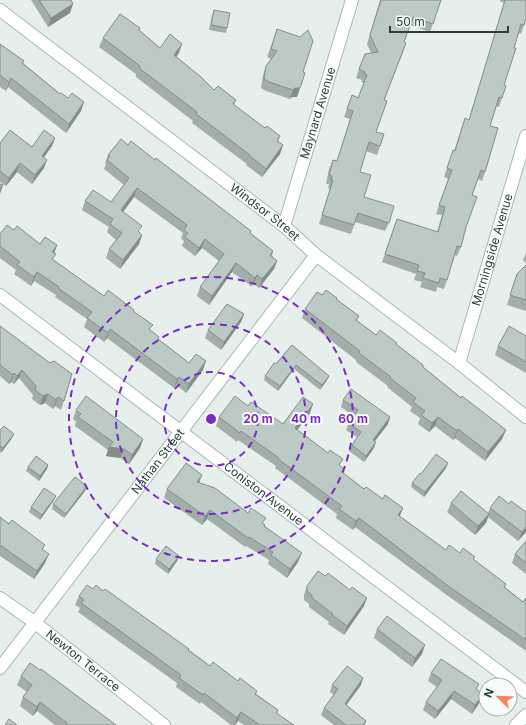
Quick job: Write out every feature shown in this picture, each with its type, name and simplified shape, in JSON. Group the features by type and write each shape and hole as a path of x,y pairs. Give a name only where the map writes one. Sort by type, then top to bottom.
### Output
{"street":[{"name":"Maynard Avenue","path":"284,226 352,0"},
{"name":"Windsor Street","path":"0,10 284,226 316,255 459,363 526,417"},
{"name":"Morningside Avenue","path":"459,363 526,136"},
{"name":"Nathan Street","path":"0,668 316,255"},
{"name":"Coniston Avenue","path":"0,295 526,692"},
{"name":"Newton Terrace","path":"0,598 34,622 164,725"},
{"path":"516,725 526,715"}],"building":[{"path":"39,0 71,0 73,4 51,18"},
{"path":"381,0 441,0 433,24 413,17 404,42 406,43 384,100 387,101 376,132 384,134 380,146 369,142 360,172 371,175 364,197 394,206 389,223 358,213 354,225 322,215 333,180 331,180 332,176 329,175 333,160 337,161 353,111 347,109 352,95 358,98 367,75 359,69 365,54 378,52 370,35"},
{"path":"505,0 526,0 526,18 524,25 521,24 514,48 516,48 504,85 506,86 502,98 499,97 490,126 498,128 485,172 481,170 472,195 477,197 466,227 461,247 457,246 447,280 440,278 439,283 423,278 425,273 417,271 419,265 385,254 397,219 438,232 445,207 439,205 452,170 447,168 453,150 455,151 465,118 469,120"},
{"path":"214,10 230,13 227,28 211,25"},
{"path":"120,14 140,28 139,30 160,48 170,34 182,44 174,55 201,77 214,90 218,86 236,100 233,104 265,128 267,126 280,136 277,141 283,145 266,169 196,114 197,112 139,68 140,66 103,38"},
{"path":"277,29 300,37 308,30 313,41 303,72 305,73 300,88 295,88 293,90 264,79 266,66 277,51 271,49"},
{"path":"0,44 24,61 22,63 60,94 61,93 68,98 72,93 84,102 69,124 11,78 9,82 0,75"},
{"path":"10,130 32,147 44,130 55,138 42,156 47,160 35,175 20,163 9,178 0,171 0,143"},
{"path":"121,139 128,145 131,141 155,160 156,158 251,231 250,233 273,251 270,255 277,261 262,279 257,275 255,278 236,263 212,296 200,287 224,254 205,239 199,248 185,237 188,233 184,230 187,225 137,188 121,210 142,226 138,231 142,235 123,260 109,249 122,233 110,224 113,219 85,201 93,190 111,202 129,178 107,160 110,156 108,155"},
{"path":"7,225 14,230 17,226 40,244 45,237 57,245 52,252 56,254 52,259 104,296 108,290 134,310 133,311 153,325 149,329 159,337 158,339 189,363 196,354 206,361 189,384 179,377 177,379 110,329 108,333 87,318 92,312 58,288 59,287 37,272 34,277 17,265 20,262 0,246 0,234"},
{"path":"526,265 526,300 510,295 517,274"},
{"path":"326,290 359,316 356,320 376,335 380,330 461,398 462,396 506,430 488,452 458,429 457,431 438,417 432,423 421,415 425,411 413,402 416,398 359,353 360,351 305,309 317,292 322,295"},
{"path":"227,304 244,314 224,342 208,330"},
{"path":"0,326 50,363 54,361 72,374 64,401 58,397 56,400 48,394 43,396 35,390 36,386 22,370 17,376 14,373 13,375 0,365"},
{"path":"509,326 526,336 526,362 498,346"},
{"path":"292,345 329,376 322,385 296,365 280,386 265,376 274,363 276,364"},
{"path":"351,389 390,417 373,440 376,442 366,456 352,445 361,432 349,423 358,410 343,400"},
{"path":"86,396 143,439 132,455 124,449 109,447 113,442 78,417 81,414 76,410"},
{"path":"235,396 248,406 251,402 283,424 303,397 313,404 295,428 328,453 330,450 343,459 339,465 344,469 342,472 364,489 366,487 383,499 385,495 403,508 398,515 446,550 449,545 460,553 463,548 475,557 473,559 506,584 504,587 523,602 526,598 526,640 451,588 359,518 356,521 339,509 342,506 278,459 279,458 241,431 240,433 219,417"},
{"path":"4,426 14,434 3,448 0,446 0,430"},
{"path":"436,454 448,463 425,492 412,483"},
{"path":"36,456 48,465 40,476 28,467"},
{"path":"186,463 202,475 197,482 215,488 248,513 251,508 266,518 262,523 265,525 264,526 302,553 290,569 271,555 273,552 249,537 248,538 210,510 205,516 167,489"},
{"path":"75,477 87,486 66,514 53,504"},
{"path":"44,488 56,496 42,515 31,507"},
{"path":"461,491 489,514 478,526 451,503"},
{"path":"499,496 509,504 511,501 526,512 526,527 522,532 490,508"},
{"path":"0,517 9,524 12,520 45,545 42,549 49,554 37,571 0,545"},
{"path":"526,541 526,563 515,554"},
{"path":"166,546 179,556 169,569 156,559"},
{"path":"318,571 325,576 328,573 350,590 352,587 367,598 347,626 312,598 312,595 307,591 307,586"},
{"path":"87,585 93,589 96,585 103,591 105,589 189,649 188,650 210,666 213,662 238,681 240,678 257,691 255,694 278,710 276,713 294,725 260,725 241,712 237,718 204,693 203,695 179,678 181,675 81,603 84,600 79,596"},
{"path":"387,616 425,645 415,658 377,629"},
{"path":"441,659 478,683 476,689 478,690 478,701 475,705 454,691 438,711 426,702 442,680 431,673"},
{"path":"30,663 40,670 41,669 116,725 66,725 67,723 40,702 37,707 23,697 32,685 21,676"},
{"path":"347,666 363,678 345,704 366,721 363,725 346,725 324,708 338,689 332,685"},
{"path":"9,719 17,725 5,725"}]}
